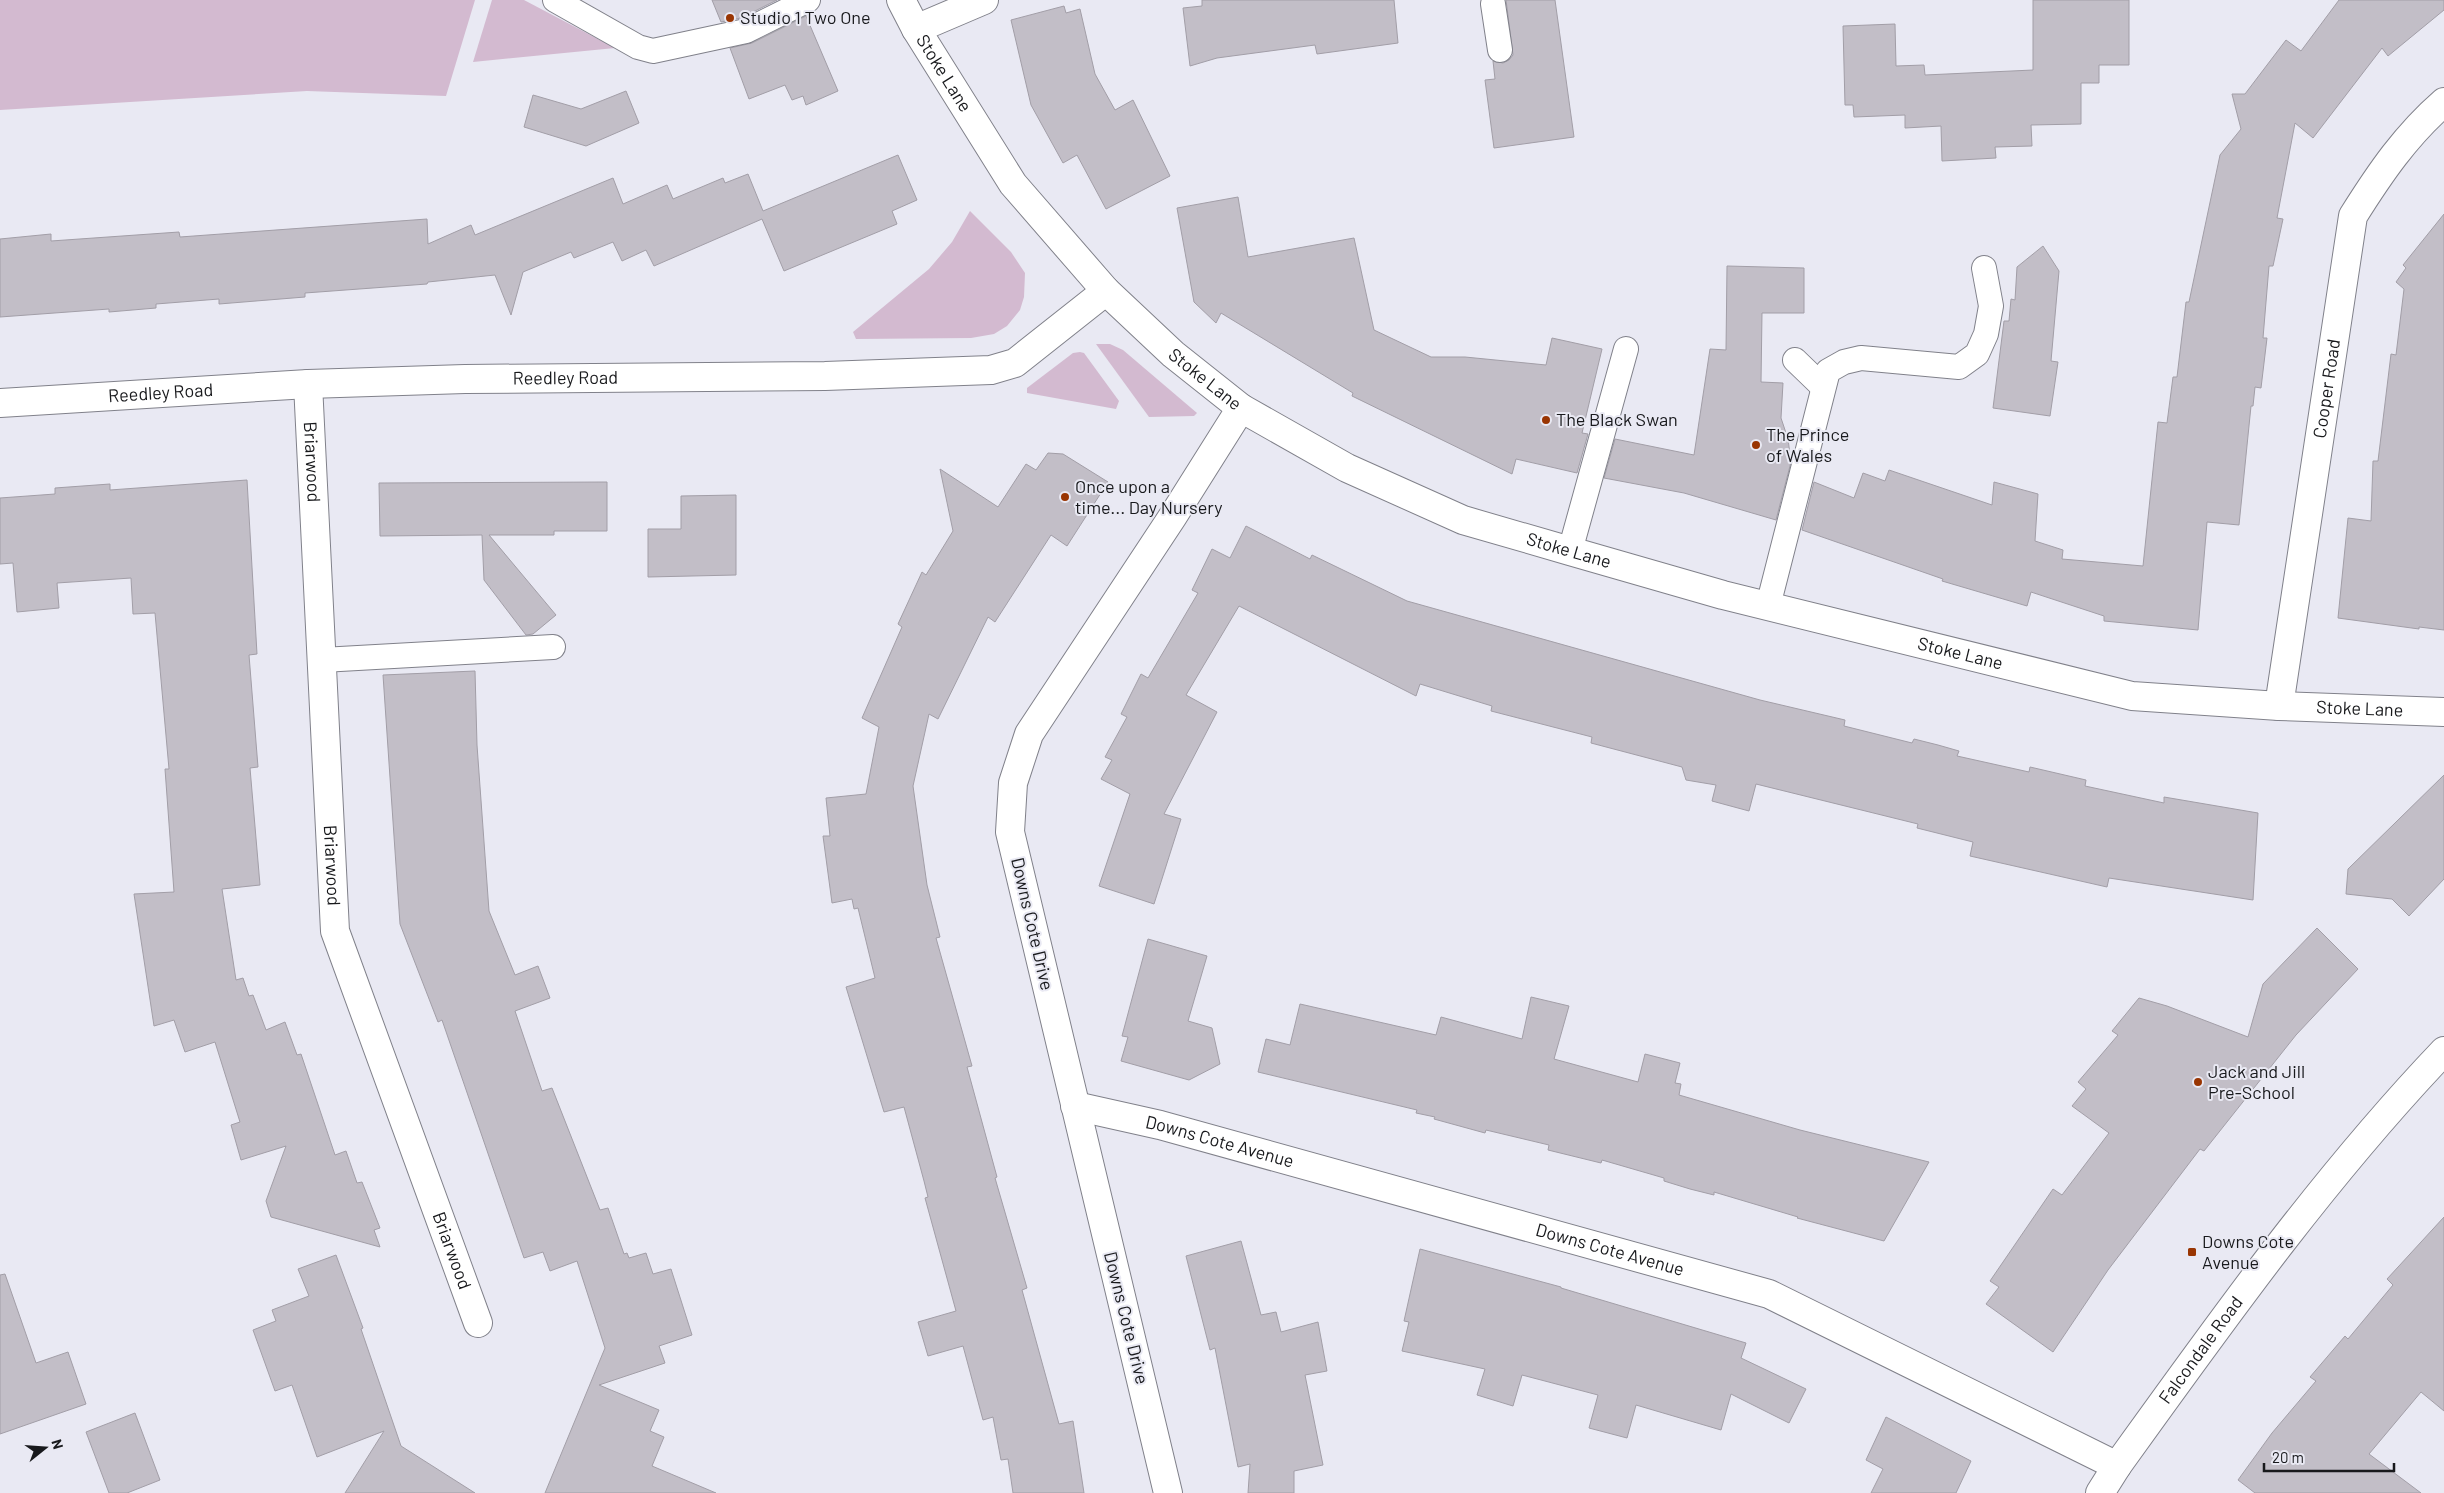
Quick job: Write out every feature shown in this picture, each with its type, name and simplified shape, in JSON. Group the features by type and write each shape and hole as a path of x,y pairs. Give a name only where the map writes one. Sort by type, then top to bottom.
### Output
{"street":[{"name":"Stoke Lane","path":"901,0 916,29 1013,184 1106,290 1173,354 1242,408 1347,468 1462,520 1768,606 2132,696 2280,706 2444,712"},
{"path":"916,29 984,0"},
{"name":"Cooper Road","path":"2280,706 2353,216 2385,165 2426,118 2444,102"},
{"name":"Reedley Road","path":"0,403 308,384 465,379 825,376 991,370 1015,363 1106,290"},
{"name":"Briarwood","path":"308,384 335,931 478,1323"},
{"name":"Downs Cote Drive","path":"1168,1493 1010,832 1013,783 1029,734 1242,408"},
{"name":"Falcondale Road","path":"2100,1493 2117,1466 2256,1274 2403,1095 2444,1051"},
{"name":"Downs Cote Avenue","path":"1075,1106 1160,1125 1768,1294 2117,1466"}],"lane":[{"path":"555,0 638,47 653,51 746,31 808,0"},
{"path":"1493,4 1500,50"},
{"path":"1768,606 1822,387 1828,371 1844,362 1861,358 1959,367 1978,354 1986,334 1991,306 1984,268"},
{"path":"1570,551 1626,348"},
{"path":"1795,360 1822,387"},
{"path":"322,660 553,647"}],"shaded area":[{"path":"0,0 475,0 446,96 307,91 0,110"},
{"path":"492,0 524,0 615,48 473,62"},
{"path":"970,211 1011,252 1025,273 1024,297 1020,310 1007,326 994,334 971,338 856,339 853,332 929,269 952,242"},
{"path":"1096,344 1110,344 1123,350 1197,413 1194,416 1149,417"},
{"path":"1073,353 1084,353 1119,401 1116,409 1027,393 1027,388"}],"building":[{"name":"Studio 1 Two One","path":"712,0 777,0 741,18 721,22"},
{"path":"1202,0 1394,0 1398,43 1317,54 1315,45 1217,58 1190,66 1183,8 1202,6"},
{"path":"1506,0 1555,0 1574,137 1494,148 1485,80 1495,79 1493,61 1503,63 1513,55"},
{"path":"2033,0 2129,0 2129,65 2099,65 2099,83 2081,83 2081,124 2031,125 2032,146 1995,147 1996,158 1942,161 1941,126 1905,128 1905,115 1854,117 1853,105 1845,105 1843,26 1895,24 1896,66 1924,65 1925,75 2033,70"},
{"path":"2339,0 2444,0 2444,10 2388,56 2382,48 2313,138 2295,123 2277,218 2283,219 2273,266 2269,266 2263,338 2267,338 2261,388 2255,387 2253,406 2251,406 2239,525 2207,522 2198,630 2104,621 2104,616 2031,592 2027,606 1942,581 1943,579 1802,530 1814,482 1854,498 1863,473 1885,481 1889,470 1992,505 1994,482 2038,494 2035,541 2063,550 2062,559 2143,566 2158,422 2167,423 2173,377 2177,377 2186,302 2189,302 2220,155 2241,129 2232,94 2245,94 2286,40 2301,51"},
{"path":"1064,6 1066,13 1080,9 1095,74 1115,110 1133,100 1170,176 1106,209 1077,155 1063,163 1031,105 1011,20"},
{"path":"806,16 838,91 806,105 803,96 792,100 785,85 749,99 730,48 752,43"},
{"path":"626,91 639,123 586,146 524,127 533,95 581,109"},
{"path":"898,155 917,200 892,211 897,224 784,271 762,219 654,266 646,250 622,261 613,242 574,258 571,252 523,272 511,315 495,275 428,282 427,284 305,293 305,297 219,304 219,299 156,304 156,308 109,312 109,309 0,317 0,239 51,234 51,241 179,232 180,237 427,219 428,244 471,225 475,235 613,178 623,204 667,185 673,199 723,178 725,183 748,174 763,211"},
{"path":"1238,197 1248,257 1354,238 1374,330 1431,357 1465,357 1546,365 1552,338 1602,349 1582,433 1588,434 1577,473 1516,459 1512,474 1352,396 1353,393 1221,313 1216,323 1194,302 1177,208"},
{"path":"2444,214 2444,630 2419,627 2419,629 2338,618 2348,518 2371,521 2373,461 2378,461 2391,354 2396,355 2404,289 2396,282 2406,268 2403,265"},
{"path":"2043,246 2059,271 2051,361 2058,362 2050,416 1993,408 2004,321 2009,321 2011,299 2015,300 2017,267"},
{"path":"1727,266 1804,268 1804,313 1762,313 1761,382 1783,383 1781,418 1788,439 1791,462 1776,520 1684,493 1604,478 1615,439 1694,455 1710,349 1726,350"},
{"path":"1048,453 1063,454 1108,482 1067,546 1051,535 995,622 988,617 938,719 929,714 913,786 927,885 940,937 936,938 972,1066 967,1067 997,1177 995,1178 1027,1288 1022,1290 1059,1424 1073,1421 1084,1493 1013,1493 1008,1459 1001,1460 993,1417 983,1420 963,1346 928,1356 918,1322 956,1311 925,1198 928,1197 904,1107 884,1112 846,987 875,978 858,908 854,909 852,899 832,903 823,836 830,836 826,798 866,794 879,727 862,718 902,627 898,624 922,572 926,575 953,531 940,469 998,507 1026,464 1036,470"},
{"path":"247,480 257,654 249,655 258,767 250,768 260,885 222,889 236,980 243,978 249,996 253,995 266,1030 285,1022 297,1055 301,1054 335,1155 346,1151 357,1183 362,1182 380,1228 374,1230 380,1247 271,1217 266,1201 286,1146 241,1160 231,1125 240,1122 215,1042 185,1052 174,1020 154,1026 134,894 174,892 165,769 169,769 155,613 133,614 131,578 57,583 59,608 17,612 13,563 0,564 0,498 55,494 55,488 110,484 110,490"},
{"path":"607,482 607,531 554,531 554,535 489,535 556,615 533,634 526,635 484,580 482,535 380,536 379,483"},
{"path":"736,495 736,575 648,577 648,529 681,529 681,496"},
{"path":"1246,526 1310,559 1312,555 1407,601 1760,700 1845,720 1844,726 1912,743 1914,739 1938,745 1959,751 1957,756 2029,772 2030,767 2086,780 2085,786 2164,803 2164,797 2258,813 2253,900 2109,878 2107,887 1970,856 1973,842 1917,828 1918,824 1756,784 1749,811 1712,801 1716,785 1686,780 1682,767 1591,743 1592,737 1491,711 1492,706 1420,684 1416,696 1239,606 1186,695 1217,712 1164,814 1181,819 1154,904 1099,886 1130,794 1101,779 1112,760 1105,757 1127,717 1121,714 1141,674 1148,678 1198,593 1192,590 1212,549 1230,558"},
{"path":"475,671 477,745 489,911 515,975 538,966 550,998 515,1011 542,1091 552,1088 600,1210 608,1208 624,1254 627,1253 629,1258 646,1253 653,1274 671,1269 692,1335 659,1346 665,1363 599,1385 659,1410 650,1431 664,1437 652,1466 716,1493 545,1493 605,1348 577,1261 550,1271 543,1252 524,1258 442,1020 438,1022 400,924 383,675"},
{"path":"2444,775 2444,879 2409,916 2392,899 2346,894 2348,869"},
{"path":"2317,928 2358,969 2296,1035 2204,1151 2200,1149 2108,1270 2053,1352 1986,1304 1999,1287 1990,1281 2053,1189 2062,1195 2109,1133 2072,1106 2086,1089 2078,1082 2118,1035 2112,1031 2139,998 2167,1006 2248,1037 2263,984"},
{"path":"1148,939 1207,956 1188,1021 1212,1028 1220,1064 1189,1080 1121,1061 1128,1037 1122,1036"},
{"path":"1531,997 1569,1006 1554,1059 1638,1082 1645,1054 1680,1063 1675,1083 1681,1084 1679,1095 1800,1130 1929,1162 1884,1241 1797,1218 1714,1192 1714,1195 1690,1189 1664,1181 1664,1178 1602,1160 1601,1163 1548,1150 1549,1145 1486,1130 1485,1133 1416,1113 1417,1110 1258,1072 1266,1039 1290,1045 1300,1004 1436,1035 1441,1017 1522,1039"},
{"path":"2444,1217 2444,1411 2421,1392 2369,1454 2421,1493 2255,1493 2238,1480 2272,1433 2316,1381 2310,1377 2345,1336 2348,1339 2393,1285 2387,1279"},
{"path":"1241,1241 1261,1315 1276,1312 1281,1332 1318,1322 1327,1371 1305,1375 1323,1465 1294,1471 1294,1493 1248,1493 1250,1464 1238,1467 1215,1348 1210,1350 1186,1256"},
{"path":"1420,1249 1561,1287 1746,1343 1741,1358 1806,1389 1789,1423 1731,1394 1721,1430 1636,1405 1627,1438 1589,1428 1598,1395 1522,1375 1513,1406 1477,1395 1485,1369 1402,1351 1409,1322 1404,1321"},
{"path":"336,1255 363,1328 361,1329 401,1446 475,1493 345,1493 384,1431 317,1457 292,1385 275,1391 253,1330 276,1321 272,1310 309,1296 298,1269"},
{"path":"5,1274 36,1363 68,1352 86,1404 0,1434 0,1275"},
{"path":"135,1413 160,1480 127,1493 109,1493 86,1432"},
{"path":"1886,1417 1971,1461 1956,1493 1871,1493 1883,1469 1866,1460"}],"place":[{"name":"Studio 1 Two One","path":"730,18"},
{"name":"The Black Swan","path":"1546,420"},
{"name":"The Prince of Wales","path":"1756,445"},
{"name":"Once upon a time... Day Nursery","path":"1065,497"},
{"name":"Jack and Jill Pre-School","path":"2198,1082"},
{"name":"Downs Cote Avenue","path":"2192,1252"}]}
